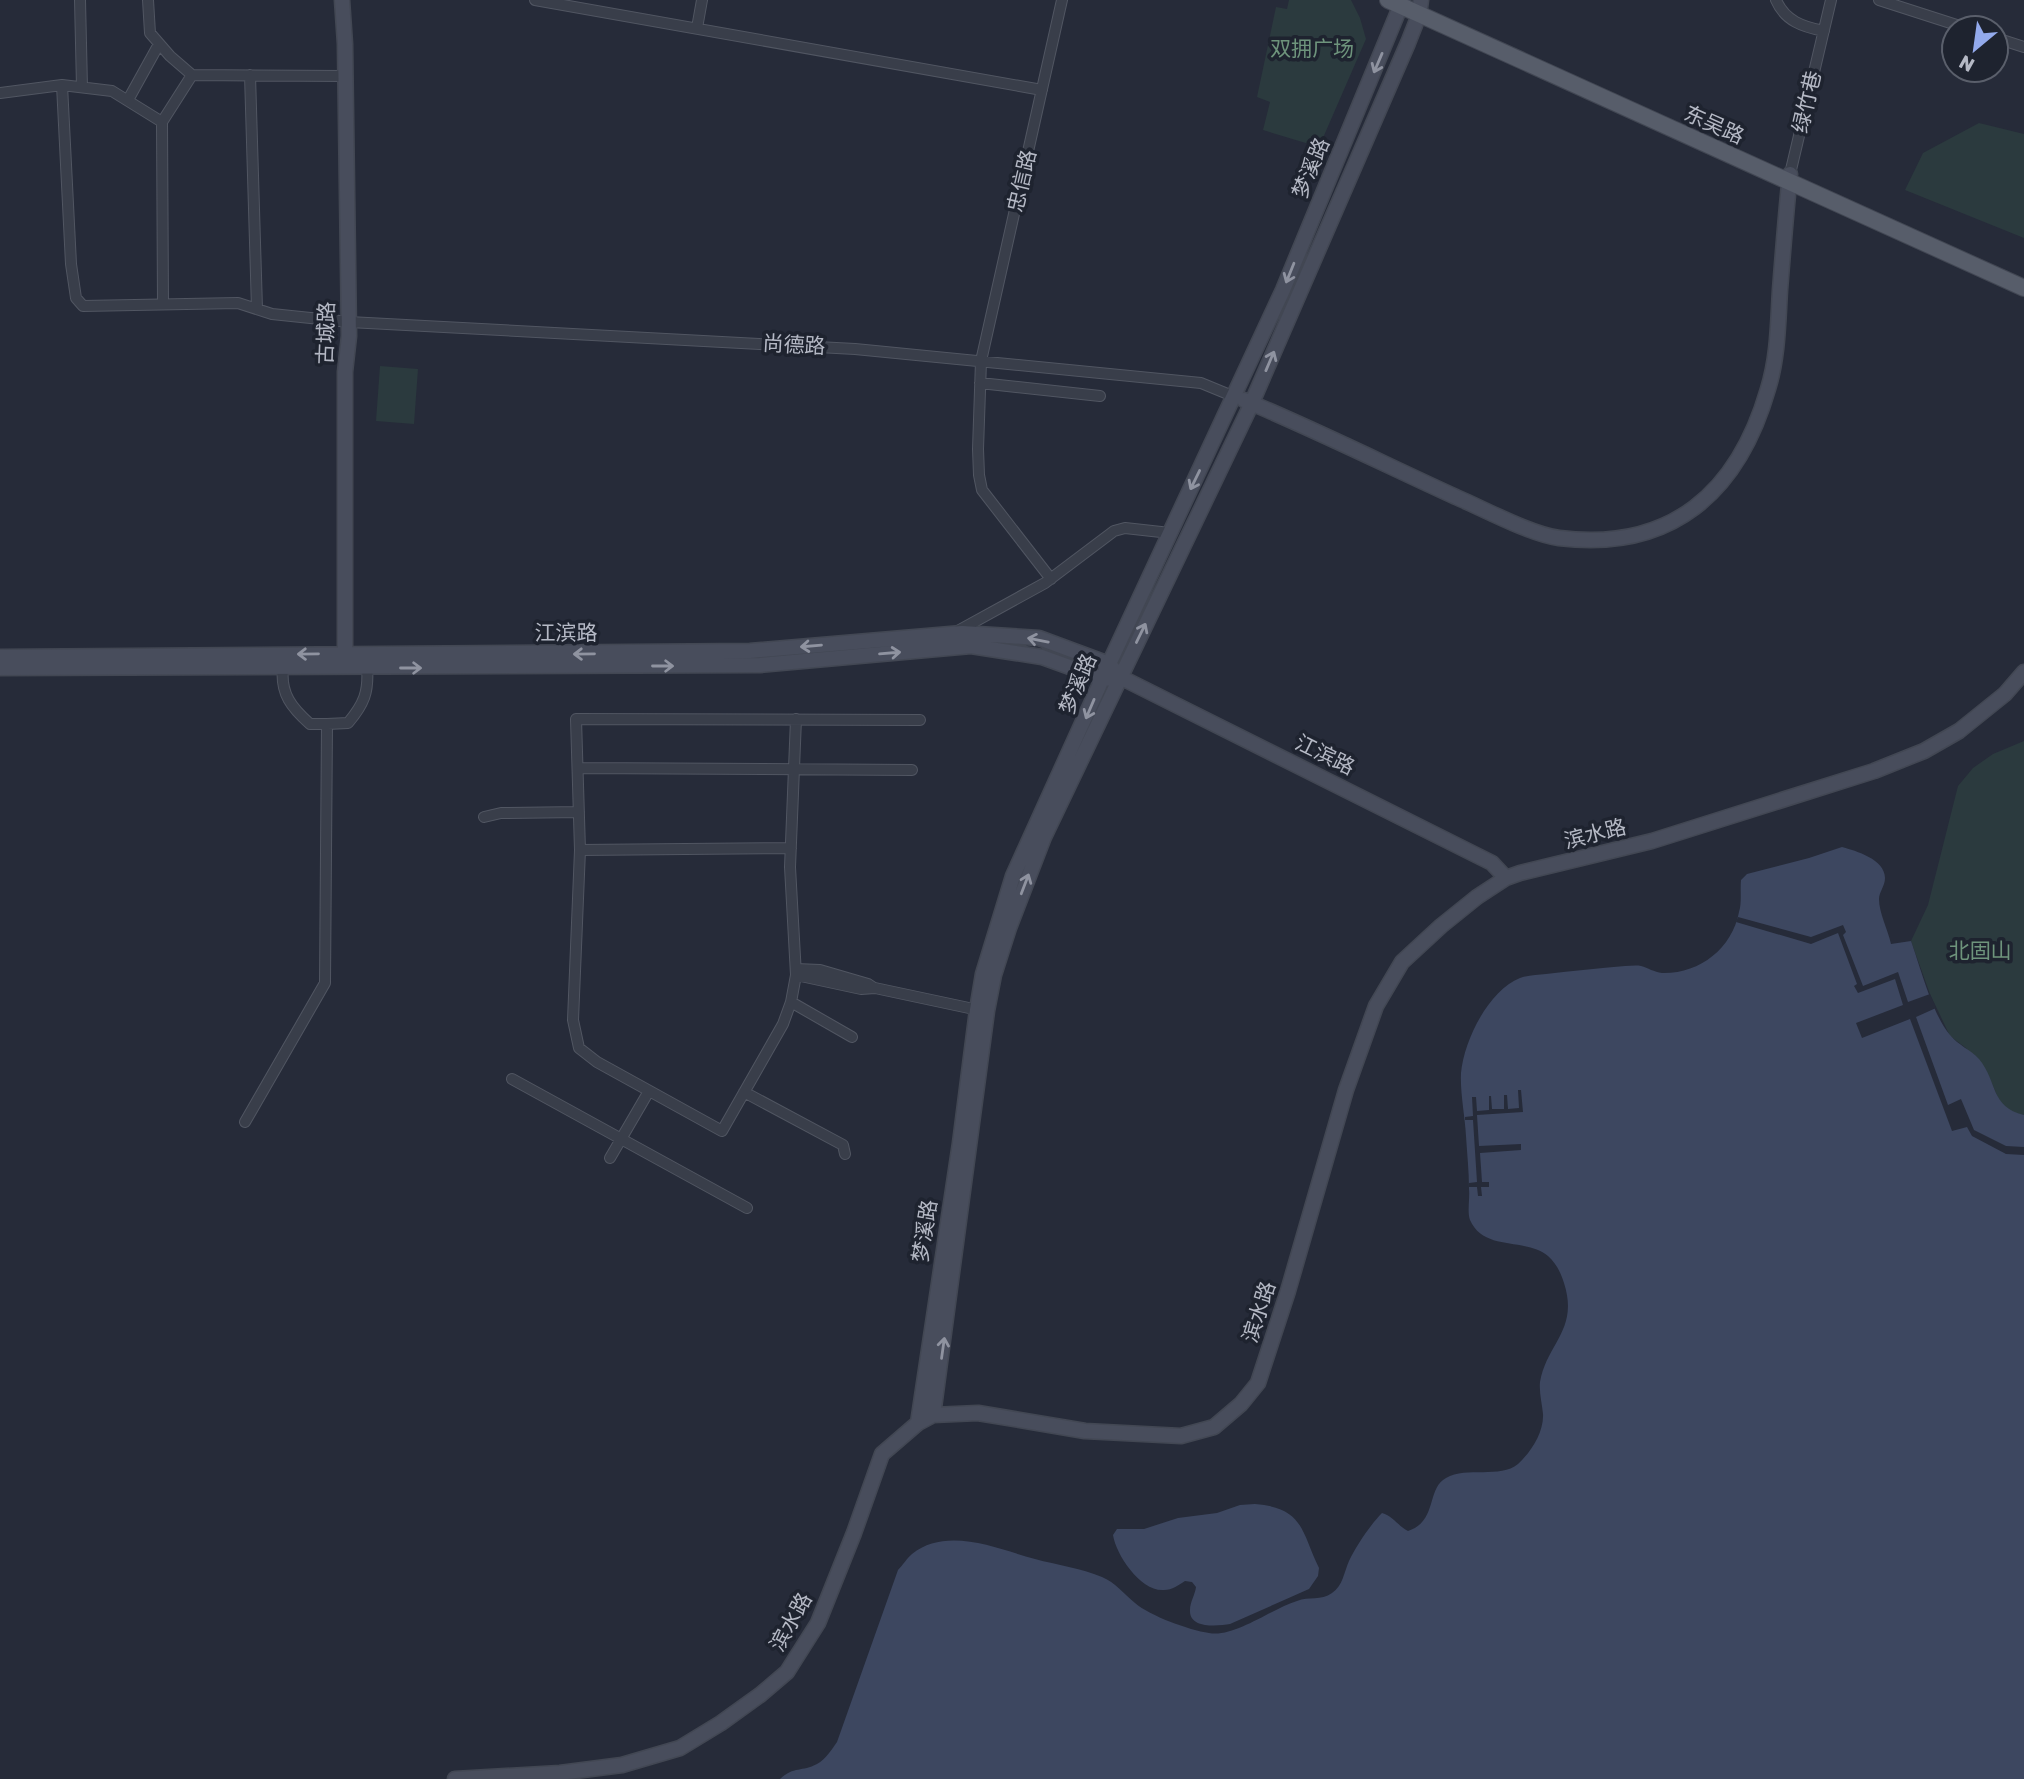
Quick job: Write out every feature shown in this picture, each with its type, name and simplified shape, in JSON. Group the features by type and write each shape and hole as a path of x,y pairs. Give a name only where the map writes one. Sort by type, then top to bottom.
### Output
{"main road":[{"name":"古城路","path":"341,0 345,76 349,322 345,372 345,660"},
{"name":"东吴路","path":"1408,4 2024,288"},
{"name":"梦溪路","path":"933,1415 982,1011 983,974 1013,876 1235,397 1408,4"},
{"name":"梦溪路","path":"918,1423 982,1011 1005,940 1044,837 1252,403 1408,4"},
{"name":"东吴路","path":"1790,178 2024,279"},
{"path":"1235,397 1505,519 1556,537 1608,541 1655,530 1702,504 1732,471 1747,447 1769,388 1777,343 1790,178"},
{"name":"江滨路","path":"0,657 345,660 750,651 955,633 1039,639 1109,664 1120,677 1492,863 1506,878"},
{"name":"江滨路","path":"0,668 283,667 345,660 367,667 760,665 971,646 1042,657 1103,679 1120,677"},
{"name":"滨水路","path":"455,1779 560,1773 622,1765 680,1748 760,1695 787,1672 818,1623 882,1454 918,1423 933,1415 978,1413 1085,1431 1181,1436 1214,1427 1241,1404 1258,1383 1292,1278 1349,1080 1376,1006 1402,962 1441,926 1506,878 1652,841 1874,771 1924,751 1959,731 2005,694 2024,672"}],"street":[{"path":"80,0 82,87"},
{"path":"148,0 150,33 192,75 345,76"},
{"path":"535,0 1042,90"},
{"path":"697,29 702,0"},
{"name":"忠信路","path":"1051,579 982,490 978,449 981,361 1062,0"},
{"path":"1776,0 1782,13 1794,22 1824,31"},
{"name":"绿竹巷","path":"1790,178 1831,0"},
{"path":"1879,0 1940,20"},
{"path":"128,100 159,44"},
{"path":"163,304 162,122 192,75"},
{"path":"250,75 257,309"},
{"path":"0,93 62,85 112,91 162,122"},
{"name":"尚德路","path":"62,85 71,264 76,298 83,306 238,303 272,314 349,322 841,348 1200,383 1235,397"},
{"path":"980,383 1100,396"},
{"path":"955,633 1051,579 1114,531 1125,528 1170,533"},
{"path":"283,667 282,677 291,707 310,724 348,723 360,709 368,686 367,667"},
{"path":"796,719 791,848 796,972 791,1002 783,1024 722,1131 597,1062 579,1048 573,1020 580,850 576,719 796,719 919,720"},
{"path":"245,1122 325,983 327,724"},
{"path":"578,768 912,769"},
{"path":"484,817 501,813 579,812"},
{"path":"580,850 791,848"},
{"path":"796,972 820,970 874,988 982,1011"},
{"path":"791,1002 852,1037"},
{"path":"512,1079 747,1208"},
{"path":"610,1158 649,1091"},
{"path":"744,1092 843,1145 845,1154"}],"green space":[{"name":"双拥广场","path":"1289,0 1351,0 1366,39 1319,147 1263,130 1270,102 1257,97 1276,7 1287,9"},
{"path":"1979,123 2024,134 2024,238 1905,190 1923,153"},
{"path":"380,366 418,369 414,424 376,421"},
{"name":"北固山","path":"2024,741 2024,1115 2011,1112 2000,1102 1989,1077 1966,1048 1950,1036 1930,994 1911,941 1928,905 1958,786 1973,768 1993,754"}],"water":[{"path":"1842,847 1869,857 1884,871 1879,904 1891,944 1911,941 1944,1027 1953,1039 1979,1059 2005,1106 2024,1115 2024,1779 780,1779 790,1772 820,1762 837,1742 898,1570 912,1554 926,1546 941,1542 973,1542 1086,1571 1107,1579 1135,1603 1160,1617 1191,1629 1219,1633 1241,1627 1297,1601 1324,1597 1332,1593 1341,1583 1360,1542 1382,1513 1408,1531 1424,1520 1436,1490 1446,1478 1464,1473 1502,1471 1518,1464 1528,1454 1539,1435 1543,1421 1540,1382 1565,1325 1568,1299 1560,1272 1548,1256 1539,1250 1485,1236 1476,1230 1470,1220 1461,1073 1467,1046 1480,1018 1498,993 1523,977 1633,966 1662,973 1676,972 1701,964 1712,957 1729,937 1740,908 1741,880 1747,874"},
{"path":"1255,1504 1283,1510 1299,1524 1319,1568 1318,1576 1309,1589 1230,1624 1205,1625 1194,1620 1190,1610 1196,1587 1192,1582 1185,1581 1164,1590 1155,1589 1139,1579 1124,1562 1113,1535 1117,1529 1144,1529 1178,1518"}],"pier":[{"path":"1738,917 1811,937 1843,925 1846,932 1843,935 1863,986 1898,972 1908,1002 1930,994 1936,1008 1916,1017 1948,1105 1961,1099 1974,1130 2006,1146 2024,1147 2024,1155 2006,1154 1972,1136 1967,1127 1952,1131 1910,1019 1862,1038 1856,1023 1903,1005 1895,979 1858,993 1838,933 1811,944 1736,922"},
{"path":"1518,1090 1521,1090 1523,1112 1477,1115 1479,1146 1521,1144 1521,1150 1480,1153 1482,1182 1489,1182 1489,1187 1481,1187 1482,1196 1478,1196 1477,1187 1469,1187 1469,1183 1477,1182 1473,1120 1465,1120 1465,1117 1473,1116 1472,1097 1476,1097 1477,1111 1489,1110 1489,1096 1492,1109 1504,1109 1504,1095 1507,1095 1508,1109 1519,1108"}]}
